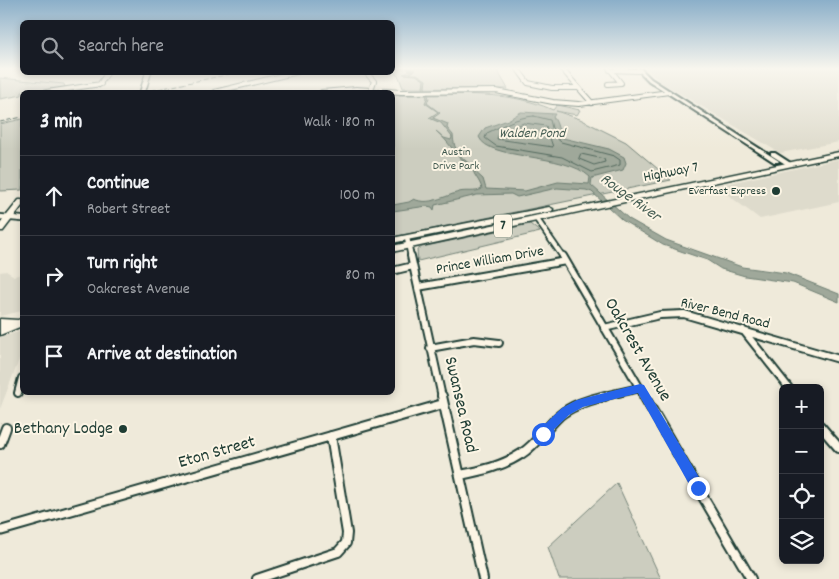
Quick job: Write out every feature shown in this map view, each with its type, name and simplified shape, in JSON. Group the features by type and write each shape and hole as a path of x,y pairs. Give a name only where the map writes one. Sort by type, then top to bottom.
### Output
{"main road":[{"name":"Highway 7","path":"620,197 839,148"},
{"name":"Highway 7","path":"395,248 408,242 596,202 839,154"},
{"name":"Highway 7","path":"395,241 408,242 536,218 596,202"},
{"path":"0,229 20,204"},
{"path":"0,323 19,322"},
{"path":"0,331 19,322"}],"street":[{"path":"517,95 553,102 592,103 648,95"},
{"path":"585,95 592,103"},
{"path":"674,95 779,160 789,164"},
{"path":"0,217 20,219"},
{"name":"Oakcrest Avenue","path":"536,218 566,261 751,579"},
{"name":"Swansea Road","path":"408,242 430,348 483,579"},
{"name":"Prince William Drive","path":"418,287 462,281 524,266 566,261"},
{"path":"395,270 413,266"},
{"name":"River Bend Road","path":"604,328 671,313 684,314 839,359"},
{"path":"743,330 786,384"},
{"path":"430,348 474,340 499,343"},
{"path":"18,393 20,386"},
{"path":"460,475 497,465 529,449 553,422 566,411 580,403 640,388"},
{"name":"Eton Street","path":"0,531 443,404"},
{"path":"0,444 6,428"},
{"path":"823,429 839,448"},
{"path":"257,579 338,552 346,543 348,533 331,436"}],"shaded area":[{"path":"683,95 839,95 839,142 780,153"},
{"path":"839,159 839,202 760,219 716,186"},
{"path":"6,271 14,276 20,274 20,311 0,316 0,272"},
{"path":"20,332 20,357 0,409 0,337"}],"green space":[{"path":"0,95 20,95 20,95 0,99"},
{"name":"Austin Drive Park","path":"395,95 494,96 514,98 553,110 557,105 580,110 577,115 556,111 580,119 626,142 671,180 395,237"},
{"path":"20,119 20,190 0,191 0,124"},
{"path":"530,224 540,232 418,261 417,250 422,247"},
{"path":"617,483 661,579 559,579 548,547"}],"water":[{"path":"426,95 429,98 427,103 440,113 433,118 448,124 447,128 453,135 456,150 461,157 474,167 473,170 436,131 444,138 451,140 452,137 441,123 429,118 438,112 425,103"},
{"name":"Walden Pond","path":"521,112 555,114 553,117 563,138 609,149 624,157 626,163 623,170 592,178 591,185 629,219 666,240 742,267 786,273 839,294 839,302 793,283 745,276 721,269 707,260 663,245 622,220 592,192 586,190 557,188 517,197 511,194 477,195 435,205 434,210 432,207 427,206 395,211 395,205 414,199 431,201 459,192 482,189 473,170 483,179 486,189 525,191 558,182 589,184 590,177 578,169 497,150 486,145 479,137 485,128 508,120"}],"railway":[{"path":"0,122 20,117"}],"place":[{"name":"Everfast Express","path":"776,191"},
{"name":"Bethany Lodge","path":"123,429"}],"route":[{"path":"543,434 566,411 580,403 640,388 698,488"}],"water label":[{"name":"Rouge River","path":"630,198"}]}
